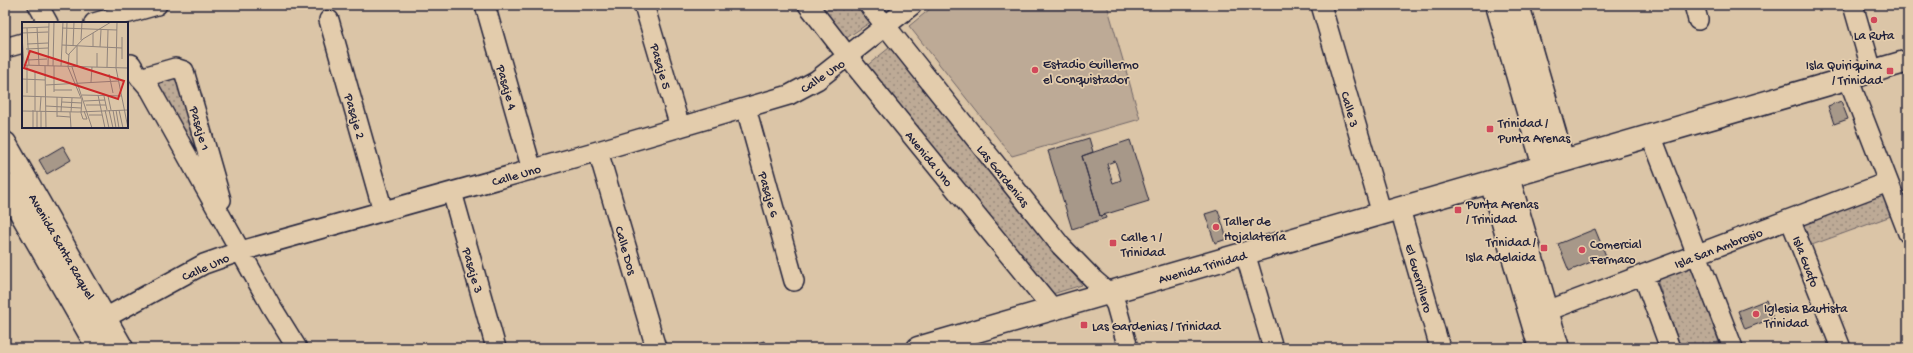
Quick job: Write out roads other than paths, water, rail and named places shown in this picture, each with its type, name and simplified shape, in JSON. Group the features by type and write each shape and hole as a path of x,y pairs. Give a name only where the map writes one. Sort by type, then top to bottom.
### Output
{"main road":[{"path":"1497,5 1554,164"},
{"path":"1518,5 1554,164"},
{"name":"Avenida Trinidad","path":"918,348 955,343 1053,309 1908,61"},
{"name":"Avenida Santa Raquel","path":"5,143 122,348"},
{"path":"1500,180 1547,311 1558,348"},
{"path":"1500,180 1540,348"},
{"name":"Avenida Santa Raquel","path":"5,185 98,348"}],"street":[{"path":"38,5 47,22"},
{"path":"96,22 127,9 157,5"},
{"name":"Pasaje 4","path":"485,5 532,170"},
{"name":"Pasaje 5","path":"644,5 680,128"},
{"name":"Avenida Uno","path":"808,5 848,57 1053,309"},
{"name":"Las Gardenias","path":"869,5 1053,236 1077,263 1109,293 1116,306 1128,348"},
{"name":"Calle Uno","path":"105,318 204,264 241,251 680,128 799,91 817,80 848,57 912,5"},
{"name":"Calle 3","path":"1321,5 1391,211"},
{"path":"1853,5 1872,71"},
{"name":"Pasaje 2","path":"329,20 383,211"},
{"path":"5,48 22,43"},
{"name":"Pasaje 1","path":"230,230 184,71 175,68 136,71 150,89 230,230 271,306 297,348"},
{"path":"1848,78 1908,233"},
{"name":"Pasaje 6","path":"746,108 794,281"},
{"path":"1651,135 1733,348"},
{"name":"Calle Dos","path":"598,151 656,348"},
{"name":"Isla San Ambrosio","path":"1547,311 1888,182"},
{"name":"Pasaje 3","path":"452,192 496,348"},
{"name":"El Guerrillero","path":"1391,211 1440,348"},
{"name":"Isla Guafo","path":"1790,219 1841,348"},
{"path":"1245,253 1273,348"},
{"path":"1643,275 1670,348"}],"place":[{"name":"La Ruta","path":"1874,20"},
{"name":"Estadio Guillermo el Conquistador","path":"1035,70"},
{"name":"Isla Quiriquina / Trinidad","path":"1890,71"},
{"name":"Trinidad / Punta Arenas","path":"1490,129"},
{"name":"Punta Arenas / Trinidad","path":"1458,210"},
{"name":"Taller de Hojalatería","path":"1216,227"},
{"name":"Calle 1 / Trinidad","path":"1113,243"},
{"name":"Trinidad / Isla Adelaida","path":"1544,248"},
{"name":"Comercial Fermaco","path":"1582,250"},
{"name":"Iglesia Bautista Trinidad","path":"1756,314"},
{"name":"Las Gardenias / Trinidad","path":"1084,325"}]}
